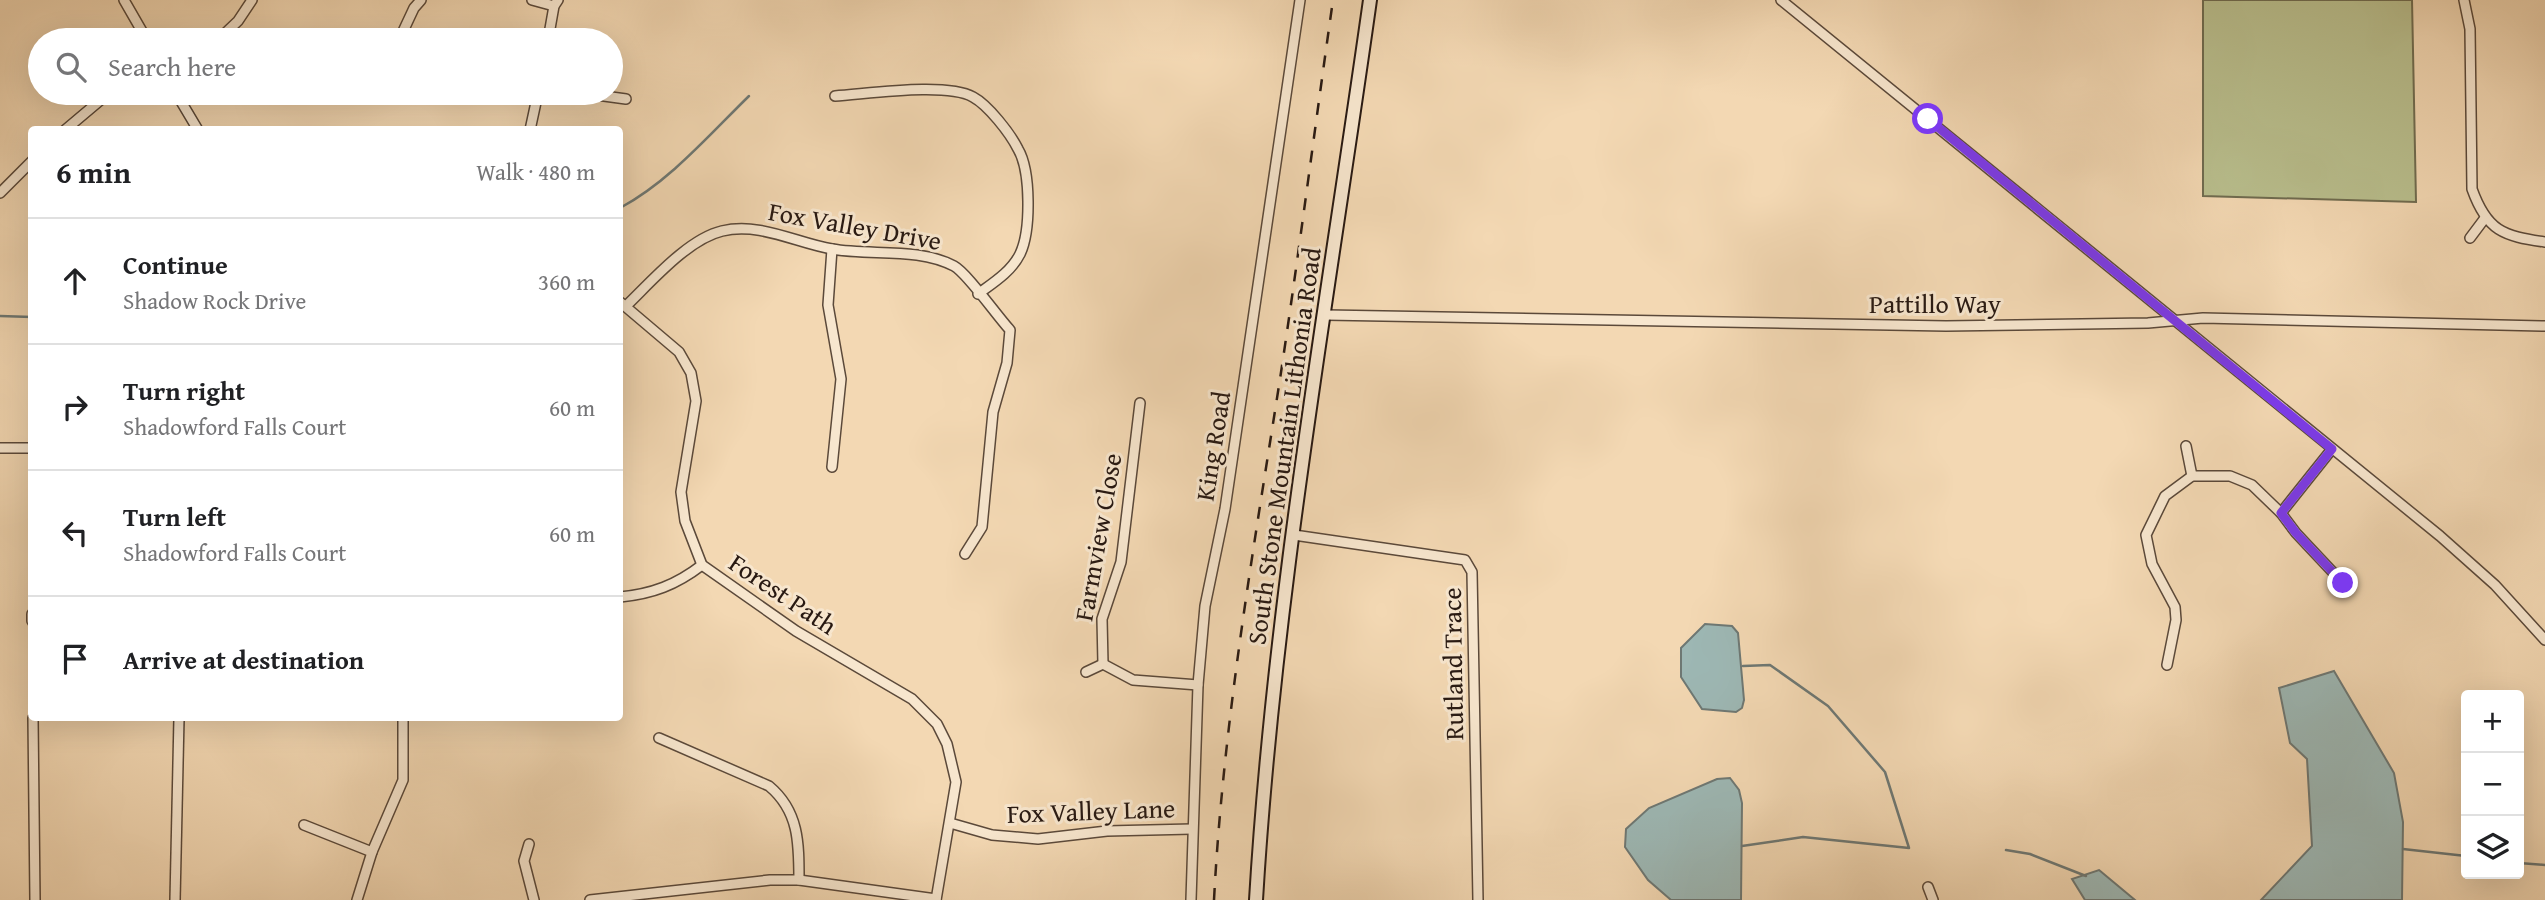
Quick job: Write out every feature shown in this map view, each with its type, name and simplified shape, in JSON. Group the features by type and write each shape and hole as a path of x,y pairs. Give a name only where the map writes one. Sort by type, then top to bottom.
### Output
{"main road":[{"name":"South Stone Mountain Lithonia Road","path":"1256,900 1271,707 1370,0"}],"street":[{"path":"124,0 140,28"},
{"path":"231,28 252,0"},
{"path":"405,28 421,0"},
{"path":"532,0 556,3 551,28"},
{"name":"King Road","path":"1191,900 1198,685 1205,606 1225,509 1300,0"},
{"path":"1781,0 2175,322 2238,370 2476,569 2545,640"},
{"path":"2464,0 2470,29 2471,181 2480,213 2496,230 2516,238 2545,242"},
{"path":"835,96 946,89 973,97 1019,150 1026,176 1027,219 1020,253 1007,272 978,294"},
{"path":"70,126 95,105"},
{"path":"183,105 196,126"},
{"path":"531,126 535,105"},
{"path":"0,193 28,165"},
{"path":"2470,238 2485,218"},
{"name":"Fox Valley Drive","path":"623,304 706,237 722,231 750,229 832,249 935,258 957,267 1010,330 1007,363 993,412 982,527 965,554"},
{"path":"832,249 828,305 841,379 832,467"},
{"name":"Forest Path","path":"623,304 679,352 691,373 696,401 681,492 685,521 702,565 796,631 912,699 937,724 954,767 956,782 936,899"},
{"name":"Pattillo Way","path":"1326,315 1932,326 2175,322 2203,318 2545,326"},
{"name":"Farmview Close","path":"1103,664 1102,619 1121,562 1140,403"},
{"path":"2186,446 2192,476"},
{"path":"0,448 28,448"},
{"path":"2281,513 2332,449"},
{"path":"2167,664 2176,620 2175,607 2152,564 2146,535 2165,496 2192,476 2230,476 2252,485 2281,513 2343,583"},
{"name":"Rutland Trace","path":"1294,535 1465,561 1472,572 1478,900"},
{"path":"623,596 660,590 684,579 702,565"},
{"path":"1086,672 1103,664 1133,680 1198,685"},
{"path":"33,721 34,900"},
{"path":"176,900 179,721"},
{"path":"357,900 372,852 403,780 404,721"},
{"path":"659,738 769,786 780,795 795,820 799,880"},
{"name":"Fox Valley Lane","path":"950,823 992,835 1038,839 1107,831 1192,829"},
{"path":"304,825 372,852"},
{"path":"529,844 524,861 534,900"},
{"path":"590,900 770,880 799,880 936,899"},
{"path":"1928,887 1933,900"}],"green space":[{"path":"2203,0 2412,0 2416,202 2203,196"}],"water":[{"path":"1705,624 1732,626 1738,633 1744,700 1742,708 1736,712 1702,709 1681,677 1681,648"},
{"path":"2334,671 2394,773 2403,822 2402,900 2261,900 2312,846 2307,759 2290,743 2279,688"},
{"path":"1730,778 1739,790 1742,803 1741,900 1671,900 1648,880 1625,847 1626,829 1649,808 1717,779"},
{"path":"2099,870 2135,900 2085,900 2072,879"}],"waterway":[{"path":"623,206 656,185 749,96"},
{"path":"0,316 28,317"},
{"path":"1742,846 1803,837 1909,848 1885,772 1828,706 1770,665 1743,666"},
{"path":"2403,849 2461,855"},
{"path":"2006,850 2030,854 2086,876"},
{"path":"2524,863 2545,865"}],"railway":[{"path":"1214,900 1224,769 1240,639 1287,332 1333,0"}],"route":[{"path":"1928,119 2332,449 2281,513 2343,583"}]}
